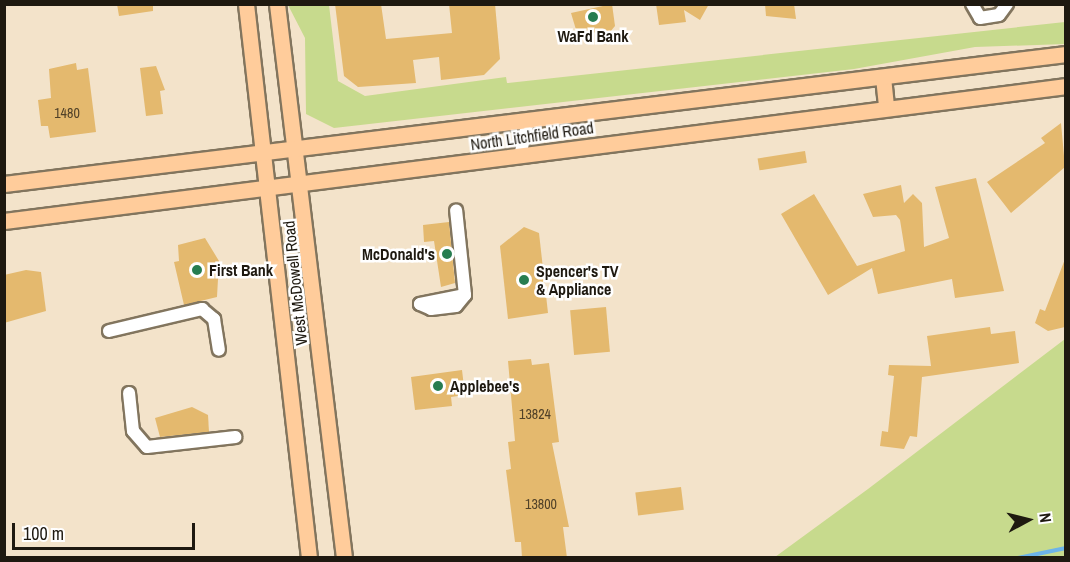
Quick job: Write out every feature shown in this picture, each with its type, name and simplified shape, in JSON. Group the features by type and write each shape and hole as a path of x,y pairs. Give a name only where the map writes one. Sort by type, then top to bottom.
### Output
{"main road":[{"name":"West McDowell Road","path":"246,4 309,558"},
{"name":"West McDowell Road","path":"277,4 302,185 344,558"},
{"name":"North Litchfield Road","path":"4,184 1065,54"},
{"path":"883,77 886,107"},
{"name":"North Litchfield Road","path":"4,221 267,190 886,107 1065,86"}],"lane":[{"path":"972,4 980,18 999,15 1007,4"},
{"path":"520,156 528,120"},
{"path":"420,304 465,295 456,210"},
{"path":"109,331 146,327 202,309 214,319 219,350"},
{"path":"129,393 133,431 147,447 235,437"}],"green space":[{"path":"288,5 329,5 338,81 365,96 506,77 507,83 1065,22 1065,44 975,47 854,69 334,128 306,114 305,38"},
{"path":"1065,339 1065,557 775,557 868,489"}],"building":[{"path":"117,4 153,4 153,11 119,16"},
{"path":"335,4 381,4 386,39 452,33 449,4 495,4 500,59 484,75 441,80 439,57 413,60 416,83 358,87 344,76"},
{"name":"WaFd Bank","path":"612,4 615,26 610,32 577,33 571,13"},
{"path":"656,4 709,4 700,20 684,10 686,22 659,25"},
{"path":"765,4 794,4 796,19 766,16"},
{"path":"76,63 77,70 88,68 96,132 50,138 48,126 41,126 38,100 51,98 49,69"},
{"path":"156,66 165,90 160,91 163,114 146,116 140,68"},
{"path":"1061,123 1065,167 1011,213 987,182 1045,143 1041,138"},
{"path":"805,151 807,163 759,170 758,159"},
{"path":"976,178 1004,291 955,298 952,279 878,294 872,268 828,295 781,214 814,194 857,266 905,251 900,220 896,215 873,217 863,194 901,185 904,203 913,194 922,203 924,247 949,238 935,187"},
{"name":"McDonald's","path":"449,222 455,283 441,287 434,241 424,242 423,225"},
{"name":"Spencer's TV & Appliance","path":"524,227 539,233 548,313 508,319 500,246"},
{"name":"First Bank","path":"205,238 219,261 217,297 184,305 174,262 179,261 178,245"},
{"path":"1065,259 1065,327 1048,331 1035,323 1040,309 1045,311"},
{"path":"26,270 41,272 46,311 4,323 4,275"},
{"path":"606,307 610,352 574,355 570,310"},
{"path":"990,327 991,334 1015,331 1019,363 922,377 917,437 910,436 904,449 880,446 882,431 888,432 894,376 888,375 889,365 931,366 927,336"},
{"path":"531,359 532,365 549,363 559,442 552,443 569,527 563,527 567,558 522,558 521,542 515,542 506,470 511,469 508,442 515,441 508,361"},
{"name":"Applebee's","path":"462,370 465,395 451,397 452,406 415,410 411,377"},
{"path":"192,407 208,415 209,432 160,437 155,418"},
{"path":"681,487 684,510 638,515 635,493"}],"waterway":[{"path":"1018,558 1066,548"}],"place":[{"name":"WaFd Bank","path":"593,17"},
{"name":"McDonald's","path":"447,254"},
{"name":"First Bank","path":"197,270"},
{"name":"Spencer's TV & Appliance","path":"524,280"},
{"name":"Applebee's","path":"438,386"}]}
